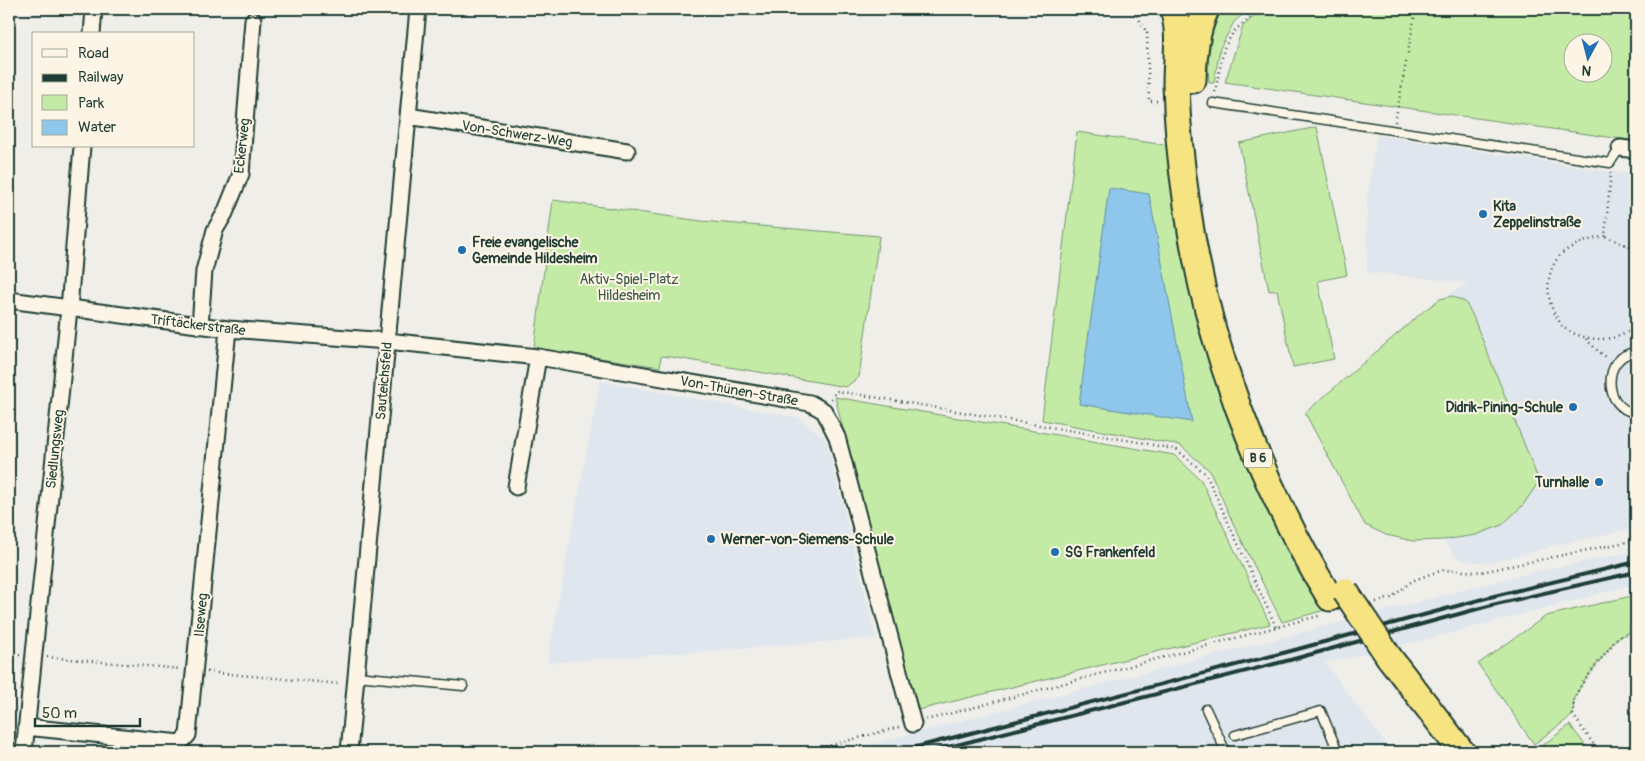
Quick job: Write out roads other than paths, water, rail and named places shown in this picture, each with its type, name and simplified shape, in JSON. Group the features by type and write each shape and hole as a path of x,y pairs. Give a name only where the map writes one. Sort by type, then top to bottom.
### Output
{"highway":[{"path":"1155,9 1168,37 1176,81"},
{"name":"B 6","path":"1173,9 1177,29 1176,81 1179,134 1187,206 1208,308 1223,361 1254,449 1303,552 1333,601 1462,752"},
{"name":"B 6","path":"1206,9 1196,43 1192,82 1193,107 1203,206 1222,297 1238,356 1269,443 1320,552 1333,601"},
{"name":"B 6","path":"1381,659 1441,752"}],"street":[{"path":"92,32 94,9"},
{"name":"Sauteichsfeld","path":"349,752 418,9"},
{"name":"Eckerweg","path":"200,326 204,270 215,230 225,213 241,174 253,20"},
{"name":"Von-Schwerz-Weg","path":"408,116 627,151"},
{"name":"Siedlungsweg","path":"24,752 69,309 82,148"},
{"path":"1620,148 1636,150"},
{"name":"Triftäckerstraße","path":"9,300 200,326 387,341"},
{"name":"Ilseweg","path":"26,727 180,743 188,735 228,329"},
{"name":"Von-Thünen-Straße","path":"387,341 538,357 810,403 824,411 837,437 913,724"},
{"path":"516,487 538,357"}],"lane":[{"path":"1213,103 1610,163 1620,148"},
{"path":"1636,352 1623,356 1616,363 1611,372 1609,382 1611,392 1616,401 1623,408 1636,412"},
{"path":"356,676 463,686"},
{"path":"1206,709 1226,752"},
{"path":"1235,735 1321,710 1338,752"}],"water":[{"path":"1109,188 1149,194 1192,422 1079,404"}],"railway":[{"path":"897,752 1287,652 1490,597 1636,562"},
{"path":"929,752 1290,660 1492,605 1636,572"}],"place":[{"name":"Kita Zeppelinstraße","path":"1483,214"},
{"name":"Freie evangelische Gemeinde Hildesheim","path":"462,250"},
{"name":"Didrik-Pining-Schule","path":"1573,407"},
{"name":"Turnhalle","path":"1599,482"},
{"name":"Werner-von-Siemens-Schule","path":"711,539"},
{"name":"SG Frankenfeld","path":"1055,552"}],"park label":[{"name":"Aktiv-Spiel-Platz Hildesheim","path":"629,288"}]}
